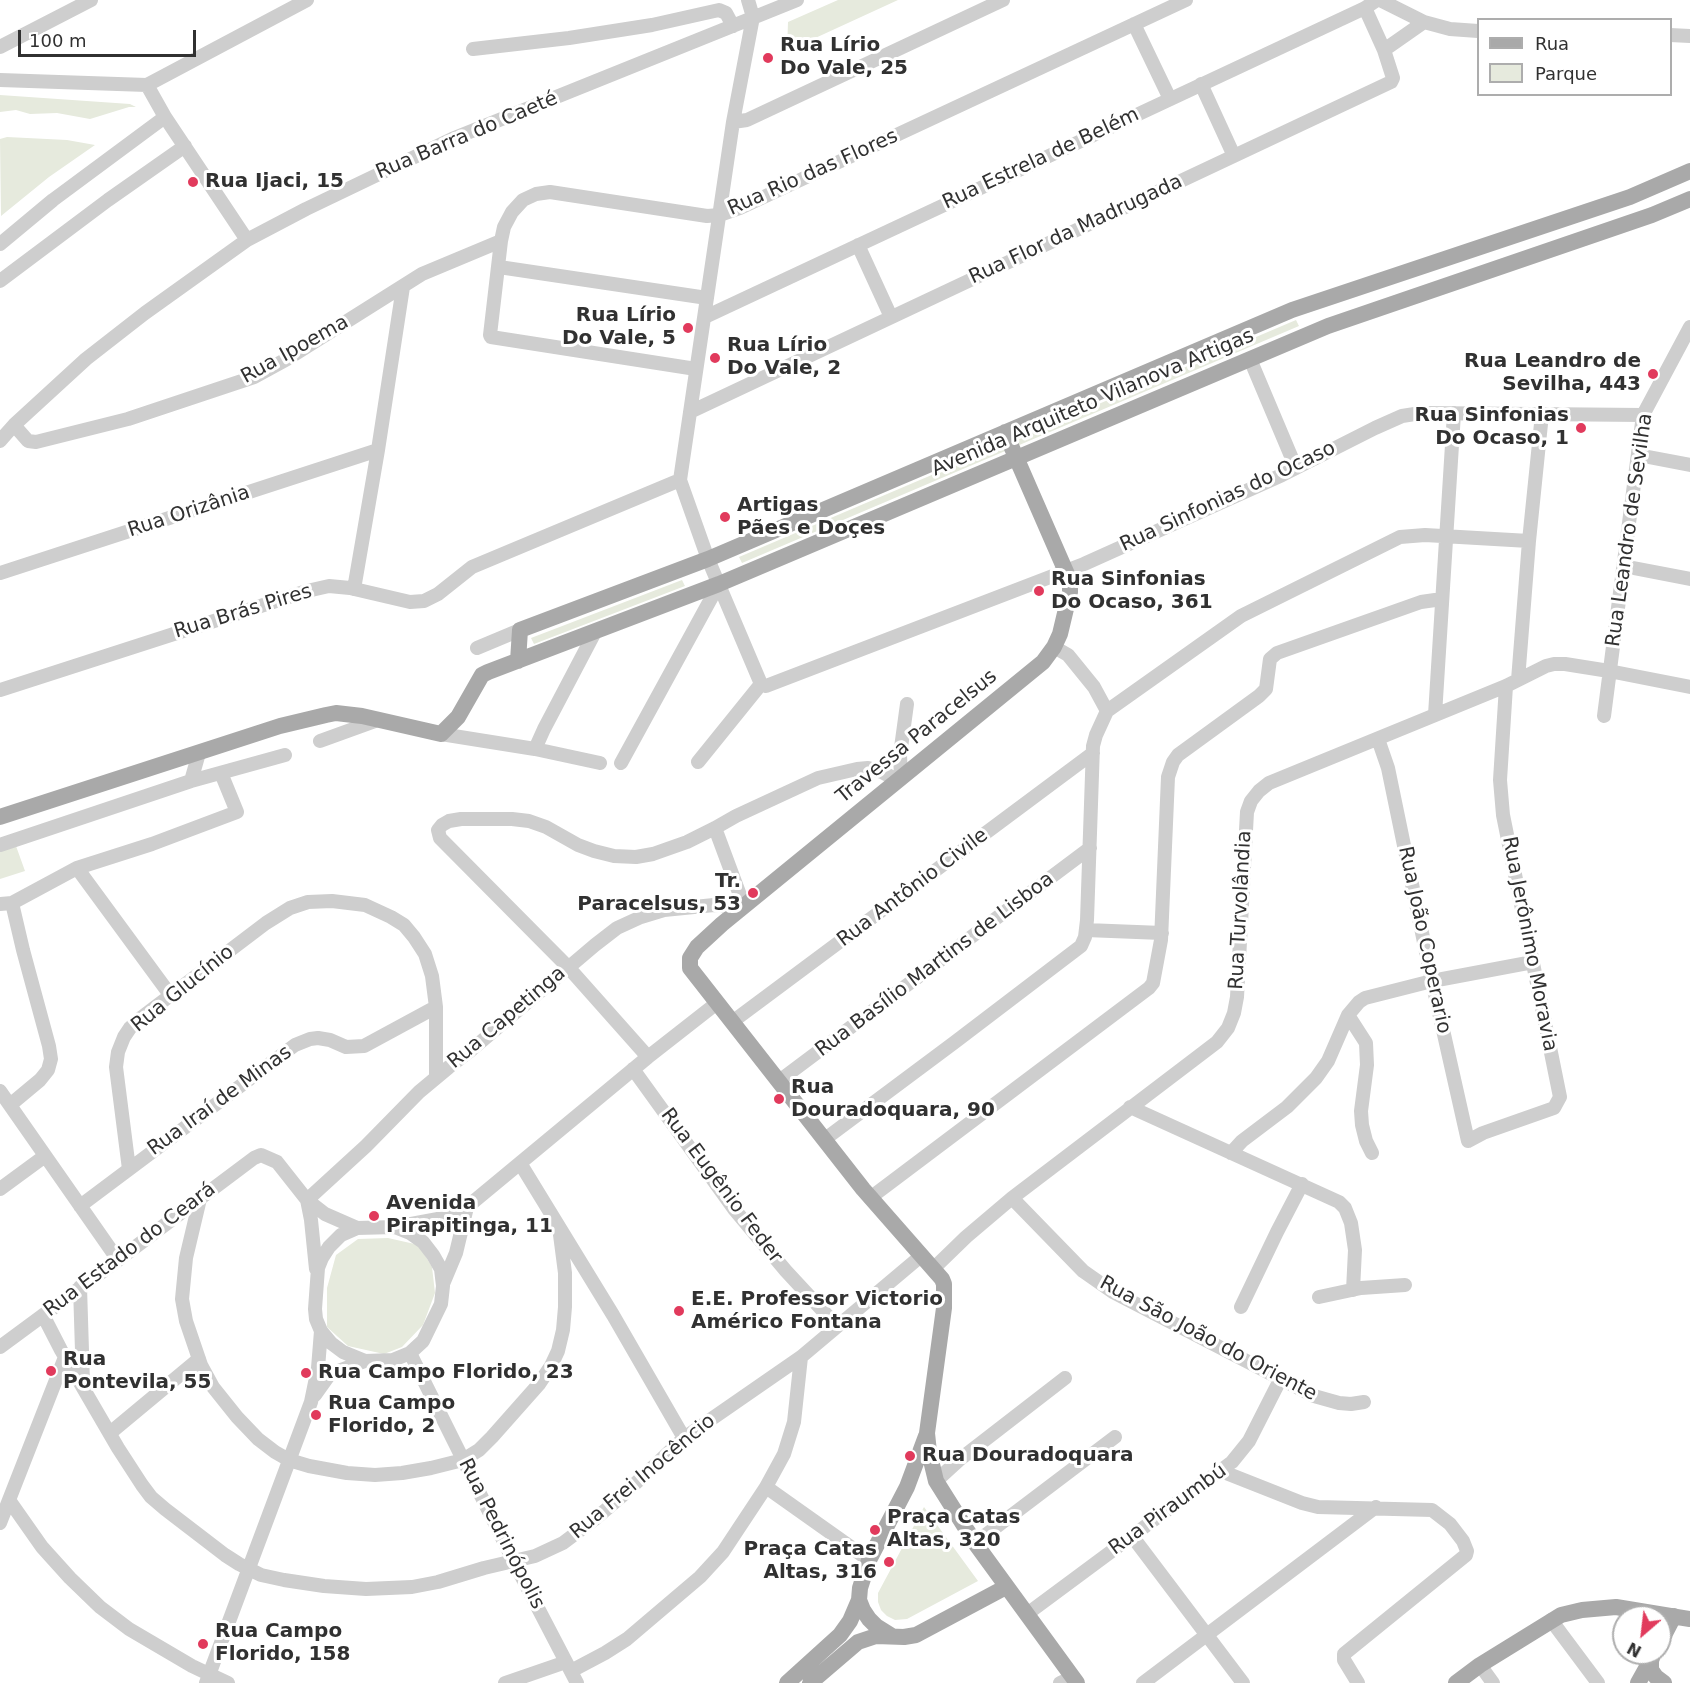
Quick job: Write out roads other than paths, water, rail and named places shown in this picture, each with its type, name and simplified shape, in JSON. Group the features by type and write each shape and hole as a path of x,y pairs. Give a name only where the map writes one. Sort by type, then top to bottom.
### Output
{"main road":[{"name":"Avenida Arquiteto Vilanova Artigas","path":"520,630 708,559 1292,310 1630,197 1690,171"},
{"name":"Avenida Arquiteto Vilanova Artigas","path":"441,734 458,717 482,675 719,584 1328,326 1652,215 1690,199"},
{"name":"Travessa Paracelsus","path":"743,907 1043,662 1054,647 1060,634 1070,592 1070,581 1005,432"},
{"path":"518,661 520,630"},
{"path":"0,817 280,726 326,715 346,713 441,734"},
{"path":"743,907 697,947 690,958 690,968 870,1198 942,1279 944,1292 927,1433 936,1481 975,1543 1027,1614 1070,1681"},
{"path":"787,1683 840,1635 850,1622 859,1600 868,1560 907,1487 927,1433"},
{"path":"907,1487 936,1481"},
{"path":"810,1683 858,1642 876,1636 916,1635 1006,1587"},
{"path":"859,1600 862,1610 869,1619 892,1635"},
{"path":"1456,1683 1480,1665 1561,1615 1589,1609 1622,1608 1682,1617"},
{"path":"1589,1609 1612,1612"},
{"path":"1682,1617 1690,1631"},
{"path":"1672,1629 1682,1617"},
{"path":"1638,1683 1647,1665"},
{"path":"1652,1665 1653,1674 1664,1683"}],"street":[{"path":"0,47 91,0"},
{"path":"0,80 147,85 307,0"},
{"path":"698,762 761,684 708,559 680,480 733,122 753,17 748,0"},
{"name":"Rua Barra do Caeté","path":"0,441 14,424 86,359 145,313 247,240 452,139 797,0"},
{"path":"733,122 747,120 1003,0"},
{"name":"Rua Rio das Flores","path":"696,369 491,337 501,241 504,227 512,212 523,200 536,194 550,192 707,216 720,215 740,208 1177,2"},
{"path":"1374,3 1449,29 1477,31"},
{"name":"Rua Flor da Madrugada","path":"690,412 1391,82 1392,78 1374,3"},
{"name":"Rua Estrela de Belém","path":"705,317 1374,3"},
{"path":"473,49 605,33 719,10 726,13 733,26"},
{"path":"1384,50 1424,22"},
{"path":"1134,24 1170,99"},
{"path":"1672,35 1690,36"},
{"path":"0,73 26,82"},
{"path":"1201,84 1234,156"},
{"path":"147,85 165,117 247,240"},
{"path":"0,244 53,200 165,117"},
{"path":"0,282 108,200 185,146"},
{"name":"Rua Ipoema","path":"14,424 28,441 36,442 128,419 254,378 422,274 501,241"},
{"path":"858,245 891,317"},
{"path":"498,267 707,298"},
{"path":"354,589 403,286"},
{"name":"Rua Leandro de Sevilha","path":"1604,716 1643,415 1690,327"},
{"path":"1250,359 1296,468"},
{"name":"Rua Sinfonias do Ocaso","path":"761,684 766,686 1105,555 1296,468 1402,416 1421,413 1643,415"},
{"path":"1435,715 1454,413"},
{"name":"Rua Jerônimo Moravia","path":"1468,1141 1483,1133 1554,1108 1560,1097 1503,815 1500,780 1542,414"},
{"name":"Rua Orizânia","path":"0,573 378,450"},
{"path":"1638,455 1690,465"},
{"name":"Rua Brás Pires","path":"3,687 329,586 354,589 410,602 424,601 438,594 472,567 680,480"},
{"path":"825,1139 1075,952 1084,942 1093,753 1096,735 1107,711 1241,616 1400,537 1447,536 1529,541"},
{"path":"1623,566 1690,579"},
{"path":"621,763 719,584"},
{"path":"870,1198 1149,988 1155,978 1162,933 1168,777 1178,755 1266,689 1270,659 1277,653 1421,602 1442,599"},
{"path":"674,602 689,603 694,607 699,618"},
{"name":"Avenida Arquiteto Vilanova Artigas","path":"477,648 520,630"},
{"path":"535,749 595,632"},
{"path":"1054,647 1068,655 1094,687 1107,711"},
{"name":"Rua Turvolândia","path":"933,1269 1012,1198 1216,1042 1228,1028 1237,998 1246,820 1251,801 1259,791 1269,783 1512,683 1546,666 1564,664 1610,670"},
{"name":"Rua Leandro de Sevilha","path":"1610,670 1690,687"},
{"path":"648,1057 568,967 440,838 438,830 449,821 460,819 512,819 528,821 578,845 614,856 636,857 668,849 818,778 868,768 899,778 907,704"},
{"path":"320,741 378,720"},
{"path":"441,734 535,749 600,763"},
{"name":"Rua João Coperario","path":"1378,739 1388,768 1468,1141"},
{"path":"191,781 199,753"},
{"name":"Rua Antônio Civile","path":"732,1022 1093,753"},
{"path":"0,845 191,781 285,755"},
{"path":"10,1105 40,1080 48,1070 51,1059 23,950 6,903 77,868 152,844 237,812 221,773"},
{"path":"715,828 743,907"},
{"name":"Rua Basílio Martins de Lisboa","path":"779,1081 1090,848"},
{"path":"77,868 171,996"},
{"name":"Rua Glucínio","path":"129,1169 116,1067 118,1052 130,1028 266,923 290,908 308,902 332,901 365,905 404,925 425,954 432,976 436,1007 436,1077"},
{"name":"Rua Capetinga","path":"307,1200 436,1077 617,928 664,910 714,905 743,907"},
{"path":"1086,930 1162,933"},
{"path":"1231,1153 1242,1141 1287,1107 1316,1078 1328,1061 1348,1015 1365,998 1432,981 1533,962"},
{"path":"316,1276 322,1258 341,1235 357,1228 395,1227 438,1219 467,1207 633,1069 717,1003"},
{"name":"Rua Iraí de Minas","path":"80,1206 294,1046 318,1038 346,1047 364,1046 436,1007"},
{"path":"1348,1015 1366,1043 1367,1065 1361,1111 1366,1141 1372,1153"},
{"name":"Rua Eugênio Feder","path":"633,1069 734,1209 786,1271 837,1326"},
{"path":"0,1091 118,1260"},
{"path":"1130,1107 1332,1198 1345,1208 1351,1223 1355,1250 1353,1290"},
{"name":"Rua Estado do Ceará","path":"0,1347 254,1158 261,1155 277,1162 307,1200"},
{"path":"0,1189 45,1156"},
{"path":"520,1163 613,1315 684,1438"},
{"path":"1241,1307 1302,1184"},
{"name":"Rua São João do Oriente","path":"1012,1198 1083,1271 1113,1292 1314,1396 1351,1404 1364,1402"},
{"path":"200,1199 186,1258 182,1299 186,1321 199,1359 213,1387 237,1417 258,1439 275,1452 309,1466 337,1472 375,1475 431,1468 463,1460 479,1450 492,1437 539,1384 558,1351 563,1330 565,1274 559,1227"},
{"path":"307,1200 325,1214 357,1228"},
{"path":"307,1200 316,1276 316,1319 321,1331 331,1343 343,1352 365,1361"},
{"path":"443,1286 456,1253 467,1207"},
{"path":"311,1402 330,1374 365,1361 393,1360 410,1353 423,1341 434,1321 441,1304 443,1286 441,1269 423,1242 395,1227"},
{"name":"Rua Frei Inocêncio","path":"43,1315 65,1357 142,1485 151,1497 165,1509 225,1555 261,1575 324,1586 378,1589 421,1586 447,1580 484,1568 536,1556 563,1543 629,1490 684,1438 801,1357 921,1256"},
{"path":"1319,1297 1381,1286 1405,1285"},
{"name":"Rua Frei Inocêncio","path":"80,1287 83,1386"},
{"path":"208,1679 311,1402 318,1368 321,1331"},
{"name":"Rua Pedrinópolis","path":"410,1353 571,1672"},
{"path":"0,1523 65,1357"},
{"path":"505,1683 571,1672 605,1653 627,1639 700,1577 723,1552 784,1454 794,1422 801,1357"},
{"path":"110,1433 199,1359"},
{"path":"936,1481 959,1460 1065,1378"},
{"name":"Rua Piraumbú","path":"1027,1614 1232,1462 1249,1441 1280,1380"},
{"path":"975,1543 1115,1437"},
{"path":"1221,1471 1302,1503 1318,1507 1432,1510 1450,1524 1462,1541 1467,1551 1466,1555 1344,1654 1344,1660 1358,1683"},
{"path":"766,1486 868,1560"},
{"path":"9,1500 42,1546 100,1608 208,1679 228,1683"},
{"path":"1143,1683 1376,1507"},
{"path":"1132,1536 1243,1683"},
{"path":"1551,1620 1598,1683"},
{"path":"1480,1665 1493,1683"}],"place":[{"name":"Rua Lírio Do Vale, 25","path":"768,58"},
{"name":"Rua Ijaci, 15","path":"193,182"},
{"name":"Rua Lírio Do Vale, 5","path":"688,328"},
{"name":"Rua Lírio Do Vale, 2","path":"715,358"},
{"name":"Rua Leandro de Sevilha, 443","path":"1653,374"},
{"name":"Rua Sinfonias Do Ocaso, 1","path":"1581,428"},
{"name":"Artigas Pães e Doçes","path":"725,517"},
{"name":"Rua Sinfonias Do Ocaso, 361","path":"1039,591"},
{"name":"Tr. Paracelsus, 53","path":"753,893"},
{"name":"Rua Douradoquara, 90","path":"779,1099"},
{"name":"Avenida Pirapitinga, 11","path":"374,1216"},
{"name":"E.E. Professor Victorio Américo Fontana","path":"679,1311"},
{"name":"Rua Pontevila, 55","path":"51,1371"},
{"name":"Rua Campo Florido, 23","path":"306,1373"},
{"name":"Rua Campo Florido, 2","path":"316,1415"},
{"name":"Rua Douradoquara","path":"910,1456"},
{"name":"Praça Catas Altas, 320","path":"875,1530"},
{"name":"Praça Catas Altas, 316","path":"889,1562"},
{"name":"Rua Campo Florido, 158","path":"203,1644"}]}
